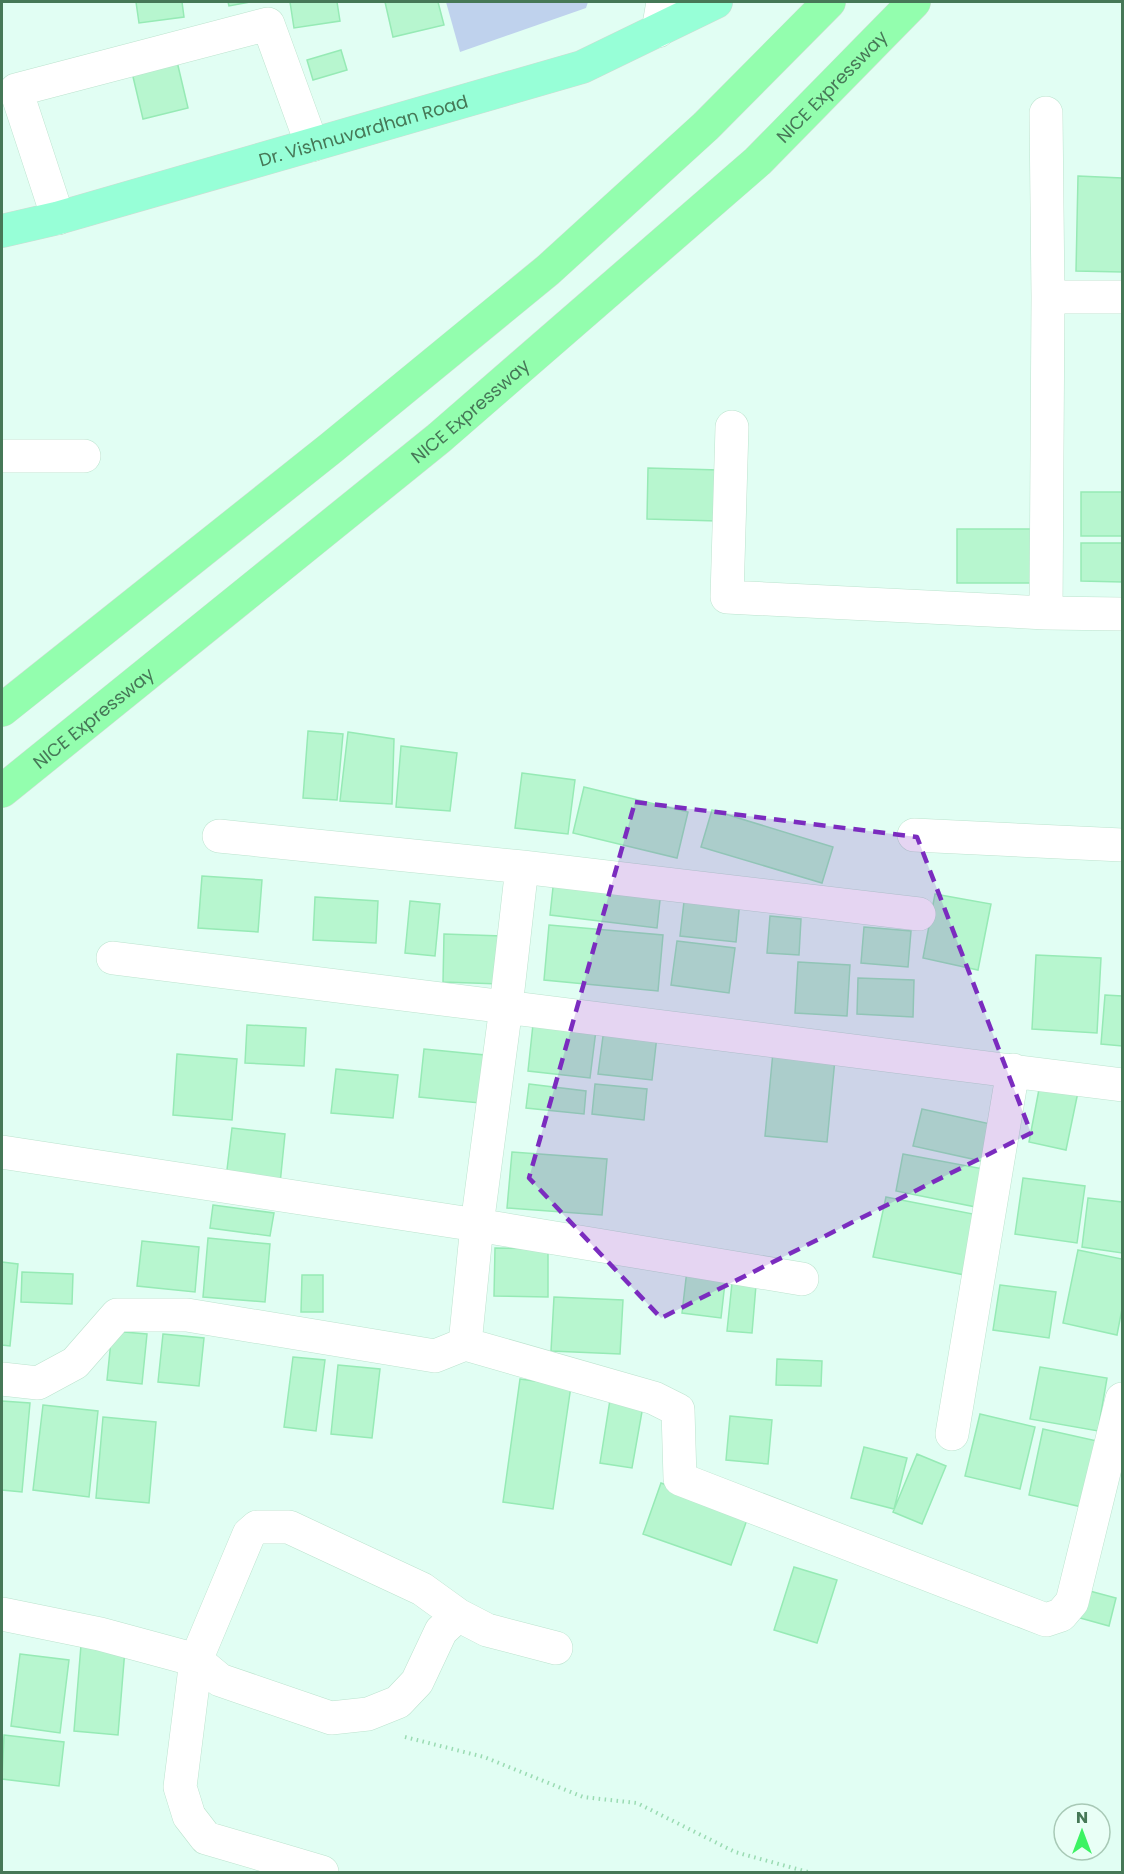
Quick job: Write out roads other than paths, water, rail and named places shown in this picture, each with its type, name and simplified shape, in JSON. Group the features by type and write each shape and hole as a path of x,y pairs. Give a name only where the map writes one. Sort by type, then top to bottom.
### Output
{"highway":[{"path":"2,711 532,284 706,126 829,2"},
{"name":"NICE Expressway","path":"2,790 439,438 758,161 914,2"}],"main road":[{"name":"Dr. Vishnuvardhan Road","path":"2,231 58,218 582,67 661,16 716,2"}],"street":[{"path":"58,218 16,90 267,24 312,145"},
{"path":"1046,113 1048,297 1046,613"},
{"path":"1048,297 1122,297"},
{"path":"732,426 727,597 1046,613 1122,614"},
{"path":"2,456 84,456"},
{"path":"914,835 1122,845"},
{"path":"219,836 522,867 919,914"},
{"path":"465,1344 477,1225 522,867"},
{"path":"113,958 1122,1085"},
{"path":"952,1434 1013,1070"},
{"path":"2,1152 477,1225 802,1280"},
{"path":"2,1379 38,1383 75,1363 117,1315 187,1315 435,1356 465,1344 654,1398 678,1410 680,1479 1046,1620 1062,1615 1072,1602 1122,1399"},
{"path":"322,1872 206,1838 189,1816 180,1787 196,1660 249,1534 256,1527 289,1527 422,1589 458,1615 487,1630 556,1648"},
{"path":"2,1614 100,1634 196,1660 220,1680 331,1718 368,1714 398,1702 417,1682 441,1631 458,1615"}]}
